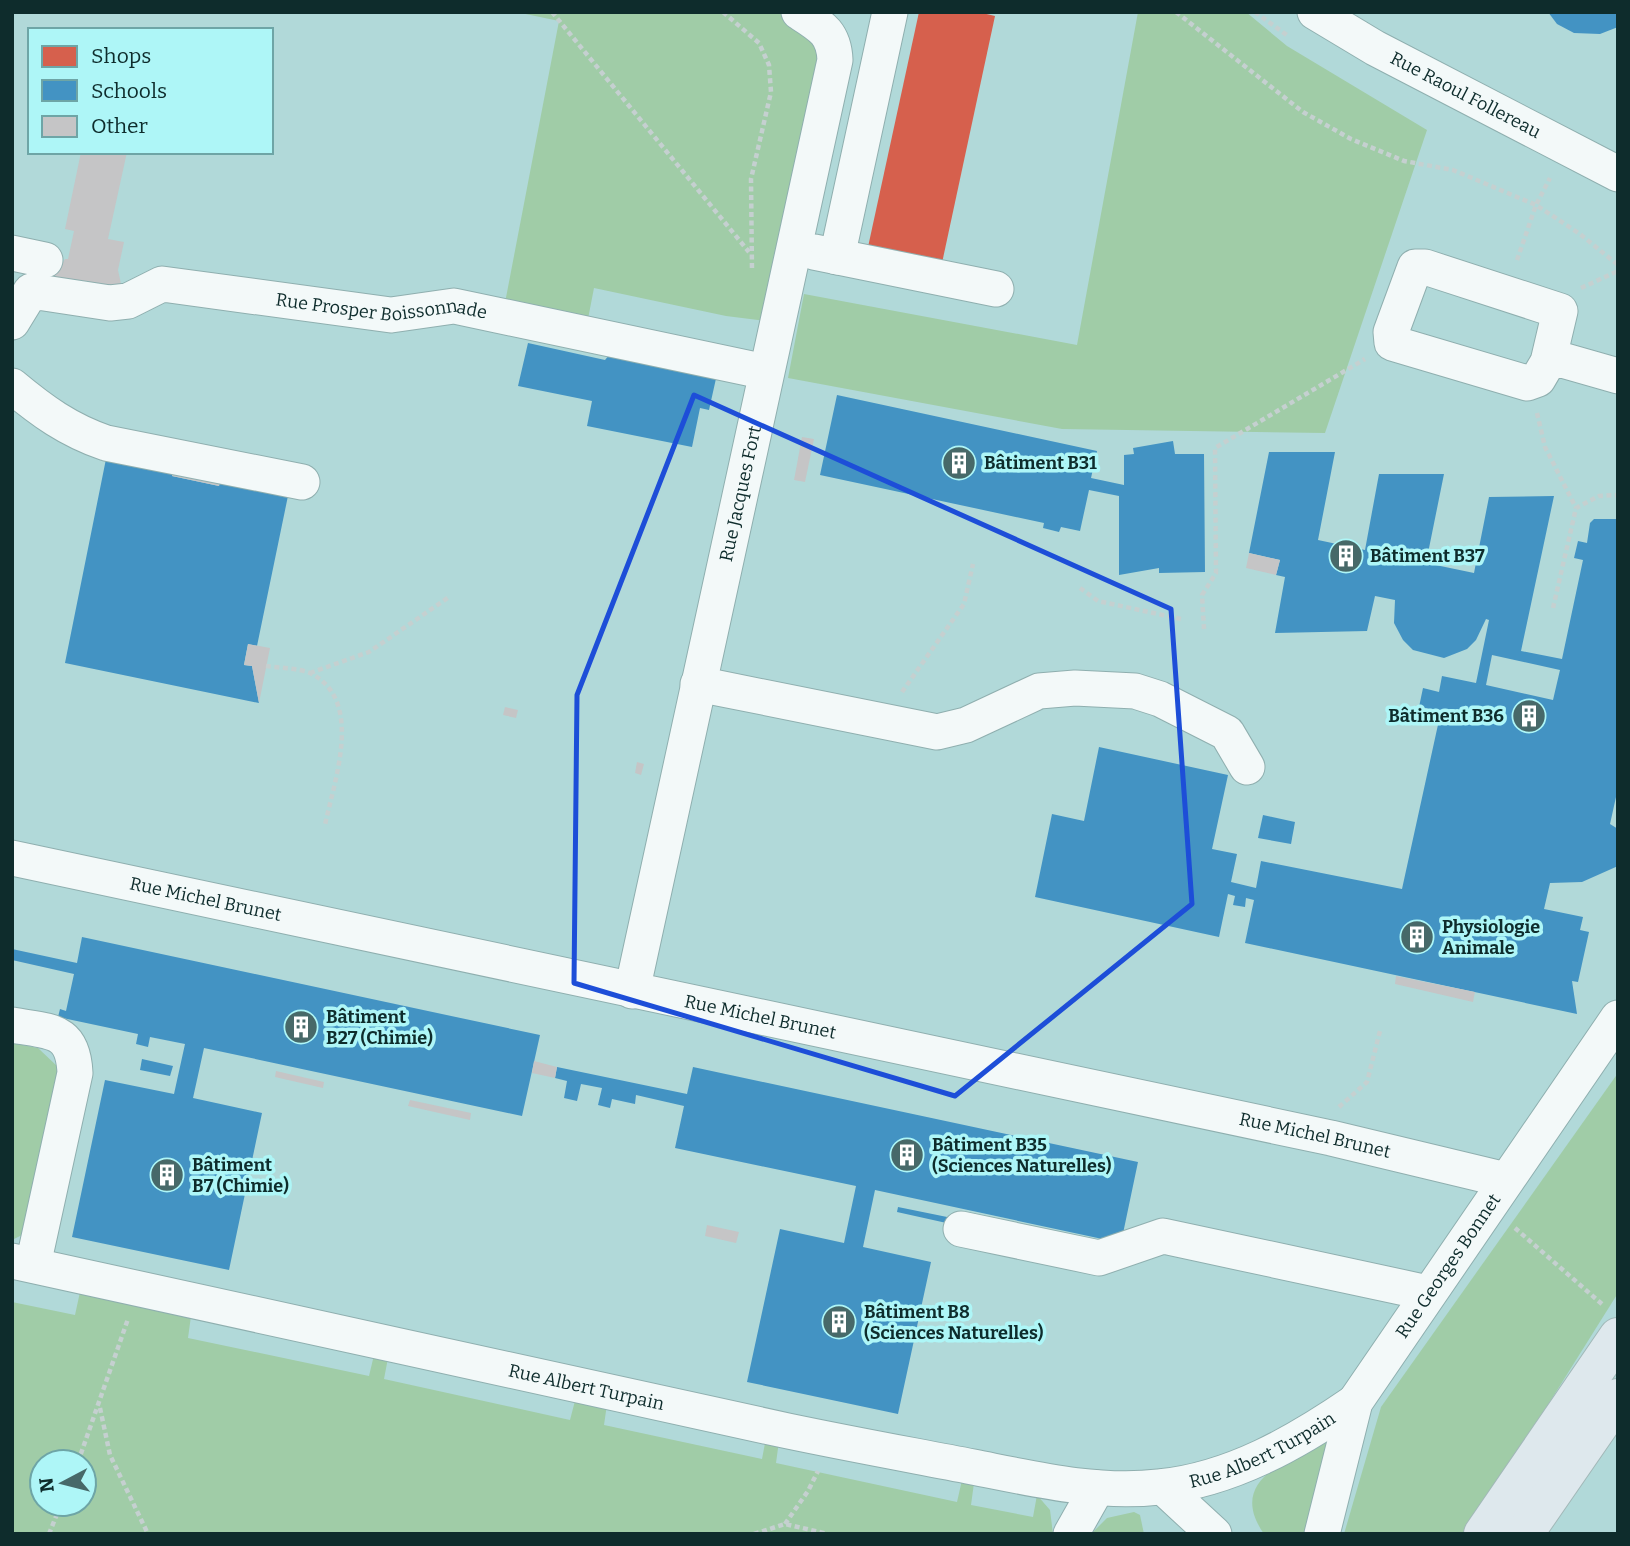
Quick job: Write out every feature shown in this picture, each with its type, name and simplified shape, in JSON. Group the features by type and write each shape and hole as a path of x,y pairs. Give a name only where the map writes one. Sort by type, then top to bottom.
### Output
{"main road":[{"path":"1483,1534 1613,1323"},
{"path":"1524,1534 1618,1398"}],"street":[{"path":"837,257 890,12"},
{"name":"Rue Raoul Follereau","path":"1315,12 1375,48 1618,174"},
{"name":"Rue Jacques Fort","path":"632,991 835,60 834,44 825,19"},
{"path":"794,248 996,289"},
{"path":"1546,360 1560,311 1425,267 1415,267 1391,332 1392,343 1546,360 1562,360 1618,376"},
{"name":"Rue Prosper Boissonnade","path":"12,322 31,291 110,303 128,301 162,284 391,315 454,306 766,372"},
{"path":"1546,360 1560,343 1618,362"},
{"path":"12,387 51,419 87,437 302,482"},
{"path":"698,684 937,732 966,725 1039,691 1075,688 1135,691 1160,699 1227,733 1247,766"},
{"name":"Rue Michel Brunet","path":"12,858 1331,1138 1497,1193"},
{"name":"Rue Georges Bonnet","path":"1322,1534 1355,1402 1427,1293 1618,1018"},
{"path":"12,1025 58,1035 70,1044 75,1073 22,1263"},
{"path":"961,1229 1099,1258 1163,1236 1427,1293"},
{"name":"Rue Albert Turpain","path":"22,1263 544,1380 1044,1481 1097,1488 1163,1487 1245,1464 1303,1438 1355,1402"},
{"name":"Rue Albert Turpain","path":"1163,1487 1214,1534"},
{"path":"1071,1534 1097,1488"}],"path":[{"path":"552,12 750,253"},
{"path":"723,12 759,43 769,65 771,92 751,179 752,275"},
{"path":"1176,12 1303,112 1350,139 1404,161 1453,170 1536,205 1580,234 1618,265"},
{"path":"1507,292 1536,205 1567,146"},
{"path":"1204,629 1202,595 1216,573 1215,448 1392,343"},
{"path":"1546,360 1540,432 1564,489 1576,508 1553,608"},
{"path":"1576,508 1599,496 1618,495"},
{"path":"895,703 964,604 973,564"},
{"path":"1080,588 1098,601 1181,619"},
{"path":"266,666 309,673 369,652 449,597"},
{"path":"309,673 326,687 338,706 342,728 325,825"},
{"path":"1331,1138 1341,1102 1367,1082 1380,1031"},
{"path":"1497,1193 1613,1323"},
{"path":"84,1448 100,1407 137,1288"},
{"path":"100,1407 110,1455 148,1534"},
{"path":"785,1524 818,1472 824,1438"},
{"path":"754,1534 785,1524 828,1534"}],"highlighted area":[{"path":"694,395 1171,609 1192,904 955,1096 574,983 577,695"}],"green space":[{"path":"516,12 778,12 810,33 823,55 767,321 726,316 594,288 587,324 504,308 559,21"},
{"path":"1138,12 1246,12 1287,46 1427,130 1325,433 1062,429 788,378 804,294 1077,345"},
{"path":"12,1043 38,1048 58,1067 26,1233 12,1240"},
{"path":"1618,1073 1618,1293 1467,1534 1344,1534 1381,1407"},
{"path":"80,1292 191,1316 188,1338 369,1376 374,1355 388,1358 384,1379 570,1420 576,1397 607,1404 604,1425 762,1459 766,1438 779,1441 776,1463 957,1502 962,1480 974,1483 971,1505 1033,1517 1037,1495 1050,1510 1053,1534 12,1534 12,1302 75,1315"},
{"path":"1332,1438 1314,1534 1264,1534 1254,1515 1253,1498 1258,1485 1268,1473 1283,1463"},
{"path":"1134,1512 1140,1515 1144,1534 1091,1534 1107,1518"}],"building: Shops":[{"path":"919,12 978,12 995,16 942,263 868,247"}],"building: Schools":[{"path":"1548,12 1618,12 1618,27 1600,34 1574,33 1557,24"},
{"path":"528,343 605,360 610,354 717,374 709,410 700,408 692,447 587,426 592,401 518,386"},
{"name":"Bâtiment B31","path":"837,395 1097,451 1091,478 1124,485 1124,455 1134,454 1133,448 1173,441 1175,454 1204,454 1205,572 1159,573 1159,568 1119,575 1119,496 1089,490 1080,531 1061,527 1059,532 1043,528 1044,523 820,475"},
{"path":"1269,452 1335,452 1318,540 1365,550 1379,474 1444,474 1426,563 1474,573 1489,497 1554,496 1521,651 1562,659 1583,560 1574,558 1578,541 1587,543 1590,523 1594,519 1618,519 1618,788 1610,824 1618,829 1618,866 1582,882 1550,883 1544,909 1583,917 1580,930 1589,932 1578,982 1572,981 1577,1014 1245,943 1254,900 1246,898 1245,907 1233,905 1235,896 1228,894 1219,937 1035,897 1052,814 1084,821 1099,747 1228,775 1212,849 1237,854 1231,882 1256,888 1261,861 1402,889 1441,711 1419,707 1423,688 1439,692 1442,676 1476,683 1489,620 1486,619 1476,640 1467,649 1444,658 1413,650 1403,640 1394,623 1395,600 1375,596 1367,631 1275,633 1285,577 1276,575 1280,560 1249,553","holes":["1492,655 1560,670 1553,700 1486,685"]},
{"path":"107,454 174,467 172,476 219,486 221,477 289,491 257,646 248,644 244,665 252,666 259,703 65,663"},
{"path":"1263,815 1295,822 1291,844 1258,838"},
{"name":"Bâtiment B27 (Chimie)","path":"82,937 540,1035 522,1116 204,1048 193,1098 262,1113 229,1270 72,1237 105,1080 174,1094 185,1044 150,1037 148,1047 136,1044 138,1034 58,1017 60,1009 66,1011 74,974 12,960 12,949 77,963"},
{"path":"142,1059 173,1066 170,1076 140,1070"},
{"name":"Bâtiment B35 (Sciences Naturelles)","path":"557,1067 687,1094 693,1067 1138,1162 1121,1243 875,1190 863,1247 931,1262 898,1414 747,1382 780,1229 844,1243 856,1186 675,1148 684,1106 636,1095 635,1104 612,1099 610,1108 598,1105 602,1088 581,1084 577,1101 564,1098 567,1081 555,1078"},
{"path":"898,1207 952,1218 951,1224 897,1212"}],"building: Other":[{"path":"81,154 127,154 108,239 124,242 118,270 123,293 53,278 65,259 68,259 74,231 65,229"},
{"path":"802,437 814,439 805,482 794,480"},
{"path":"174,467 221,477 219,486 172,476"},
{"path":"1249,553 1280,560 1276,575 1246,568"},
{"path":"248,644 270,648 259,703 252,666 244,665"},
{"path":"505,707 518,710 516,718 503,715"},
{"path":"637,762 644,764 641,775 635,773"},
{"path":"1396,976 1475,992 1473,1002 1395,984"},
{"path":"534,1061 557,1067 555,1078 532,1073"},
{"path":"276,1071 324,1082 323,1088 275,1077"},
{"path":"410,1100 471,1113 470,1120 408,1106"},
{"path":"707,1225 739,1232 736,1243 705,1236"}],"place":[{"name":"Bâtiment B31","path":"959,463"},
{"name":"Bâtiment B37","path":"1346,556"},
{"name":"Bâtiment B36","path":"1529,716"},
{"name":"Physiologie Animale","path":"1417,937"},
{"name":"Bâtiment B27 (Chimie)","path":"301,1027"},
{"name":"Bâtiment B35 (Sciences Naturelles)","path":"907,1155"},
{"name":"Bâtiment B7 (Chimie)","path":"167,1175"},
{"name":"Bâtiment B8 (Sciences Naturelles)","path":"839,1322"}]}
